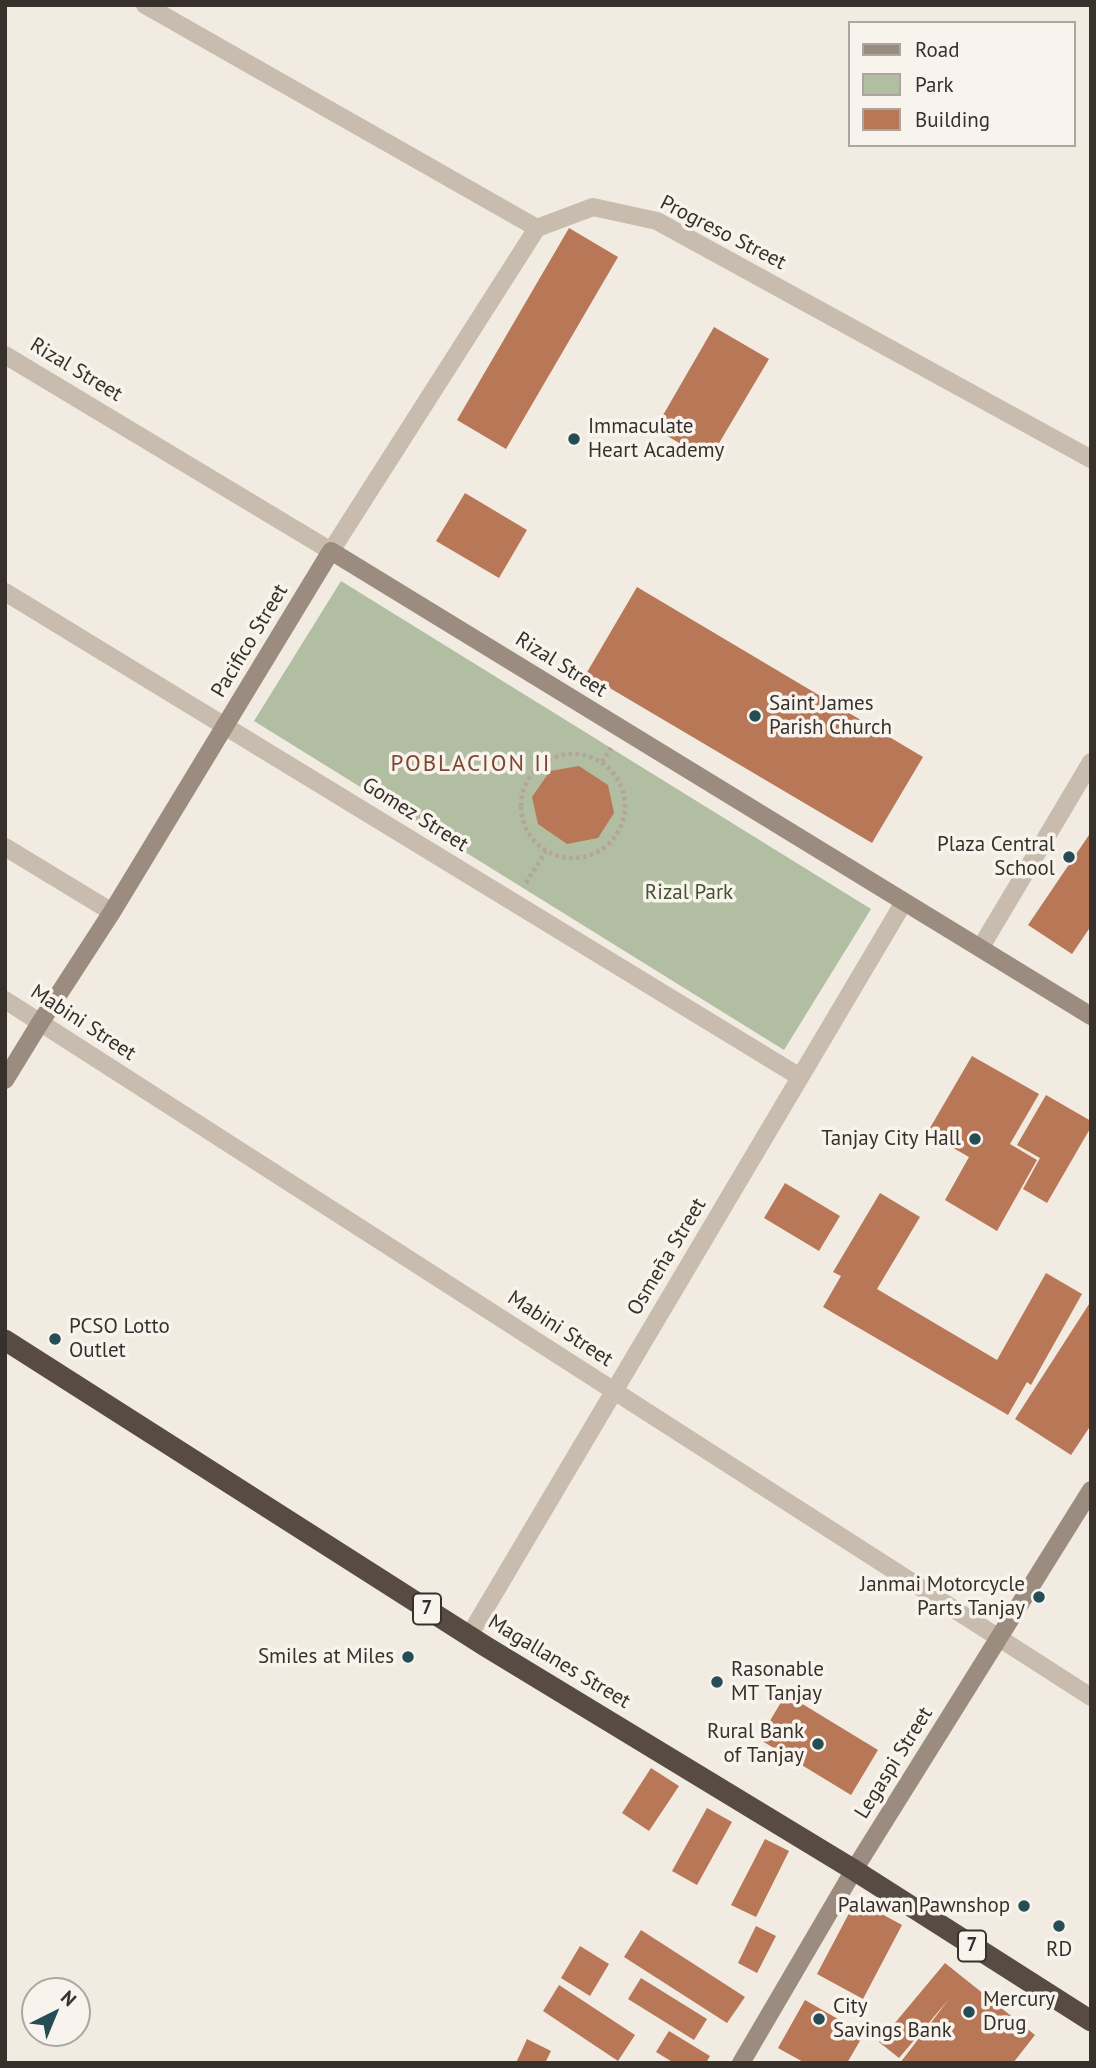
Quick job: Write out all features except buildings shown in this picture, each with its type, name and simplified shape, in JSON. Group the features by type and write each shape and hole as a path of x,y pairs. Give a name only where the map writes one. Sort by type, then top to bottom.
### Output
{"highway":[{"name":"Magallanes Street","path":"5,1340 469,1636 854,1870 1091,2021"}],"street":[{"path":"145,5 537,228"},
{"name":"Progreso Street","path":"537,228 593,208 657,221 1091,459"},
{"name":"Pacifico Street","path":"5,1080 112,912 331,551 537,228"},
{"name":"Rizal Street","path":"5,355 1091,1016"},
{"name":"Gomez Street","path":"5,592 800,1077"},
{"path":"981,947 1091,762"},
{"path":"5,847 112,912"},
{"name":"Osmeña Street","path":"469,1636 904,902"},
{"name":"Mabini Street","path":"5,1000 1091,1697"},
{"name":"Legaspi Street","path":"741,2063 854,1870 1091,1490"}],"path":[{"path":"564,754 582,754 602,762 620,782 625,799 625,817 618,835 599,852 582,858 564,858 546,851 537,845 526,830 520,813 521,794 528,777 547,760 564,754"},
{"path":"514,902 546,851"}],"green space":[{"name":"Rizal Park","path":"341,581 871,909 784,1050 254,721"}],"place":[{"name":"Immaculate Heart Academy","path":"574,439"},
{"name":"Saint James Parish Church","path":"755,716"},
{"name":"Plaza Central School","path":"1069,857"},
{"name":"Tanjay City Hall","path":"975,1139"},
{"name":"PCSO Lotto Outlet","path":"55,1339"},
{"name":"Janmai Motorcycle Parts Tanjay","path":"1039,1597"},
{"name":"Smiles at Miles","path":"408,1657"},
{"name":"Rasonable MT Tanjay","path":"717,1682"},
{"name":"Rural Bank of Tanjay","path":"818,1744"},
{"name":"Palawan Pawnshop","path":"1024,1906"},
{"name":"RD","path":"1059,1926"},
{"name":"Mercury Drug","path":"969,2012"},
{"name":"City Savings Bank","path":"819,2019"}],"district":[{"name":"POBLACION II","path":"471,764"}]}
